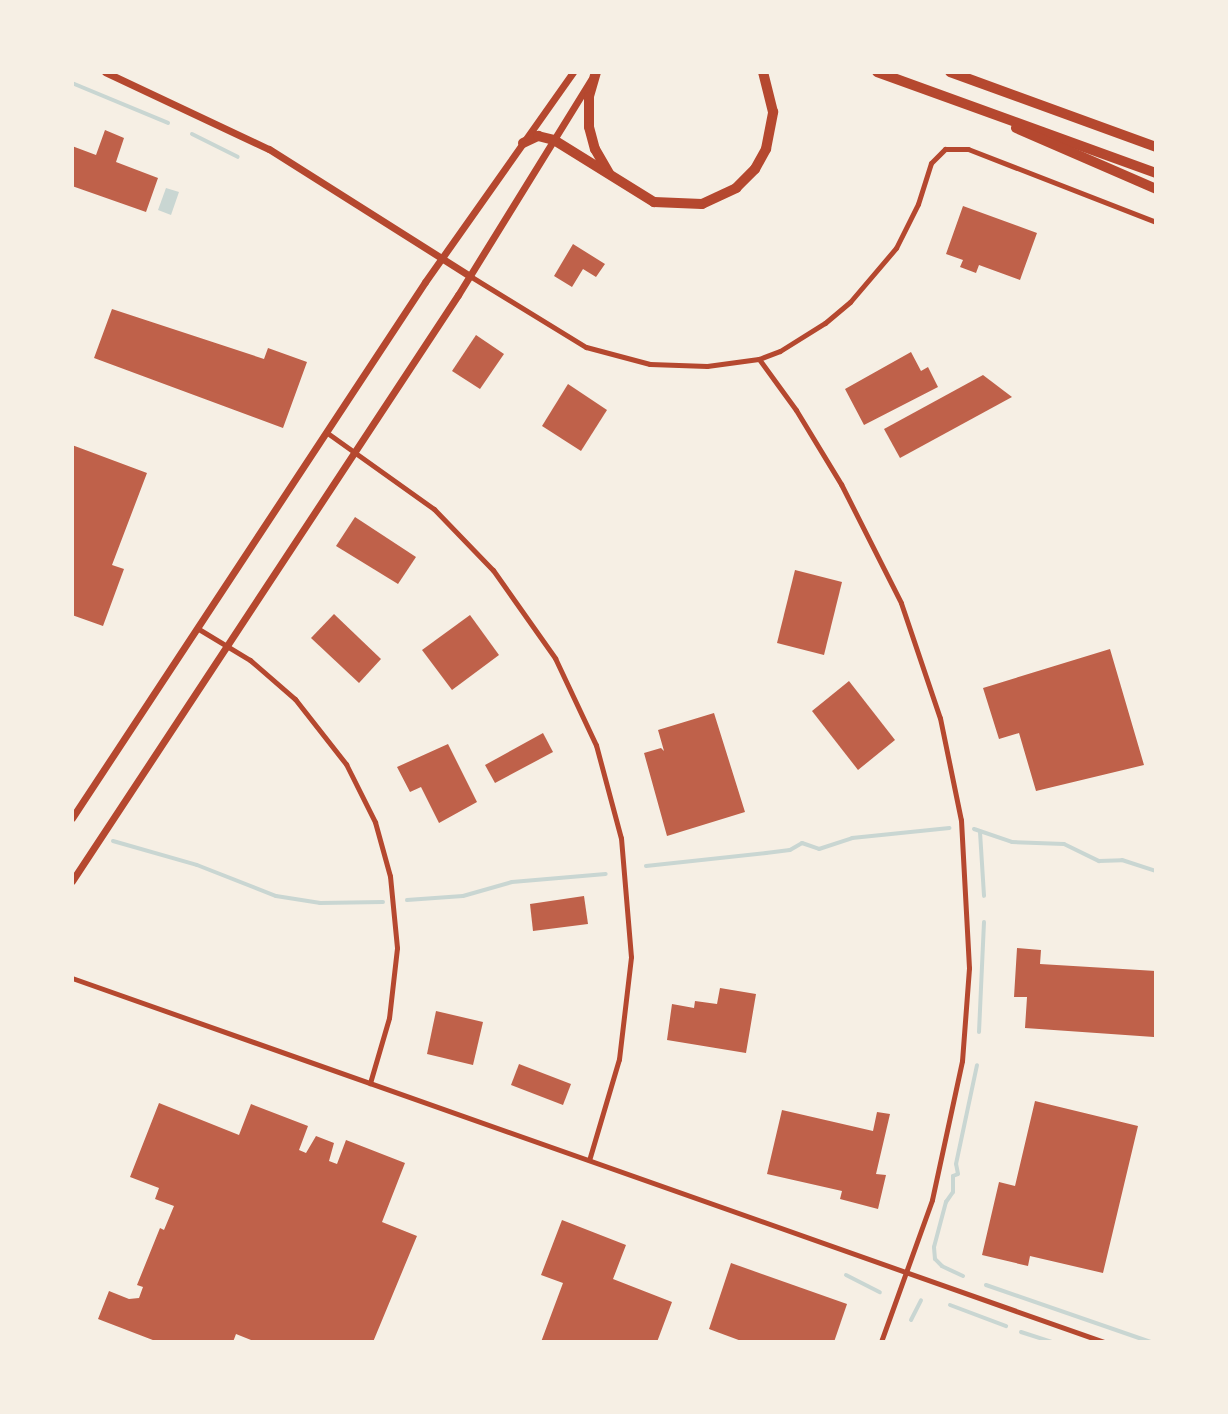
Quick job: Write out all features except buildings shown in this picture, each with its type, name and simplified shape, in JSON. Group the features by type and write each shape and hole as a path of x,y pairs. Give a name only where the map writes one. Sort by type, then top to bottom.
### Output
{"highway":[{"path":"596,72 589,97 589,127 595,149 615,180"},
{"path":"523,143 538,136 554,140 644,199 670,205 702,204 736,188 755,169 771,134 773,102 764,72"},
{"path":"877,72 1156,173"},
{"path":"950,72 1156,147"},
{"path":"934,92 1156,189"}],"street":[{"path":"105,72 252,140 442,257 560,334 619,358 683,366 759,359 825,323 873,279 907,229 931,163 945,150 968,149 1156,222"},
{"path":"72,818 442,257 573,72"},
{"path":"72,881 470,276 596,72"},
{"path":"759,359 796,410 841,484 901,603 940,718 959,810 966,870 969,968 962,1061 934,1190 908,1273 881,1342"},
{"path":"326,432 356,451 434,509 500,580 555,658 587,723 603,768 627,873 631,957 620,1059 589,1160"},
{"path":"197,628 227,645 288,692 324,733 362,793 382,845 394,901 397,964 388,1025 369,1083"},
{"path":"72,978 1104,1342"}],"shaded area":[{"path":"166,188 179,192 171,215 158,210"}],"waterway":[{"path":"72,83 168,123"},
{"path":"192,134 238,157"},
{"path":"646,866 790,850 802,843 819,849 852,838 949,828"},
{"path":"974,829 1012,842 1064,844 1099,861 1122,860 1156,871"},
{"path":"980,832 984,896"},
{"path":"113,841 197,865 276,896 320,903 383,902"},
{"path":"407,900 463,896 512,882 606,874"},
{"path":"979,1032 984,922"},
{"path":"963,1276 942,1266 935,1259 934,1247 946,1202 953,1192 953,1176 958,1174 956,1164 977,1065"},
{"path":"846,1275 880,1292"},
{"path":"986,1285 1151,1342"},
{"path":"911,1320 921,1300"},
{"path":"950,1305 1006,1326"},
{"path":"1021,1332 1052,1342"}]}
